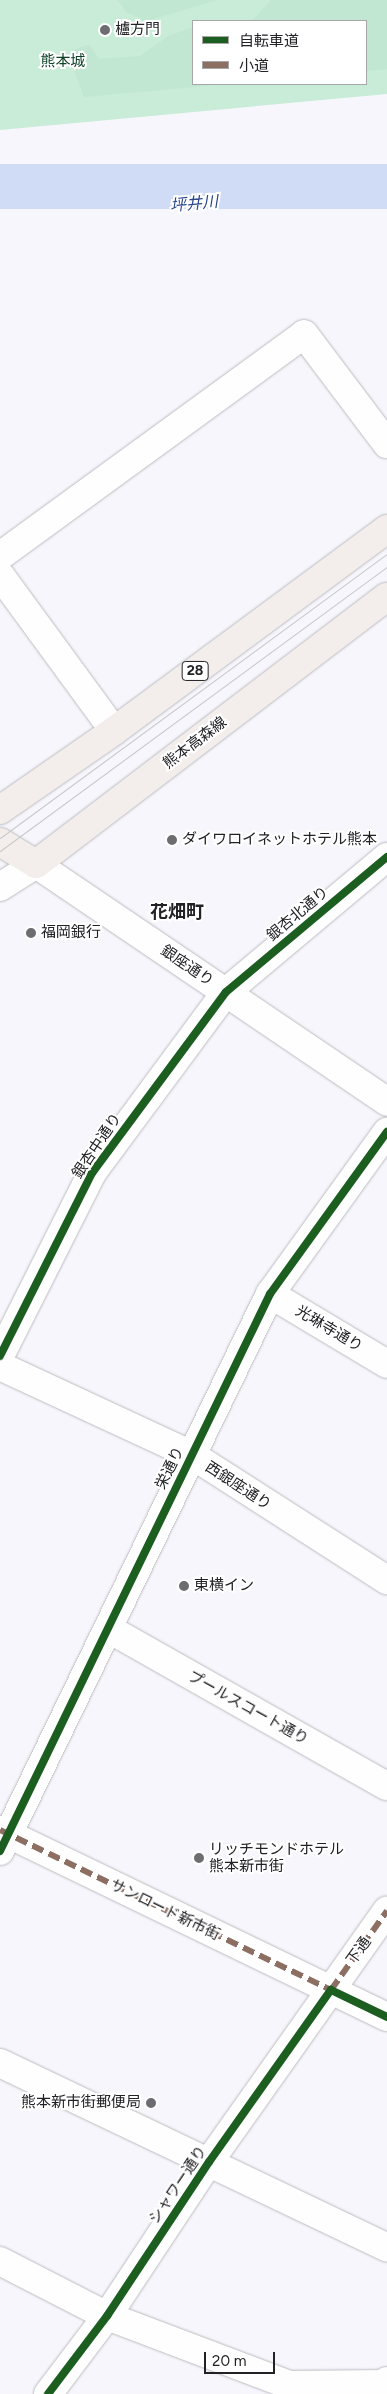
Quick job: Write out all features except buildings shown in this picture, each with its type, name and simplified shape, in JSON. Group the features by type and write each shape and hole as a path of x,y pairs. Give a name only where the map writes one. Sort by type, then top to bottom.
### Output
{"main road":[{"name":"28","path":"0,810 114,731 387,529"},
{"name":"熊本高森線","path":"36,864 387,597"},
{"path":"0,842 36,864"}],"street":[{"path":"0,556 304,334 387,444"},
{"path":"0,575 114,731"},
{"name":"銀杏北通り","path":"226,992 387,857"},
{"path":"0,887 36,864"},
{"name":"銀座通り","path":"36,864 387,1102"},
{"name":"銀杏中通り","path":"0,1356 92,1173 226,992"},
{"name":"栄通り","path":"3,1839 109,1629 270,1294 387,1132"},
{"name":"光琳寺通り","path":"270,1294 387,1364"},
{"name":"西銀座通り","path":"0,1366 192,1455 387,1580"},
{"name":"プールスコート通り","path":"109,1629 387,1786"},
{"name":"サンロード新市街","path":"3,1839 387,2017"},
{"name":"下通","path":"330,1990 387,1912"},
{"name":"シャワー通り","path":"48,2394 107,2316 209,2162 330,1990"},
{"path":"0,2063 387,2248"},
{"path":"0,2261 107,2316 290,2385 387,2383 386,2394"}],"green space":[{"name":"熊本城","path":"0,0 387,0 387,94 0,130"},
{"path":"118,0 217,0 147,21 126,12"},
{"path":"271,0 387,0 387,69 367,71 367,20 253,20"},
{"path":"192,27 192,85 217,85 84,97 74,70 78,64 72,51 89,44 99,59 140,56 168,36"}],"water":[{"name":"坪井川","path":"0,164 387,164 387,209 0,209"}],"tram line":[{"path":"0,838 387,554"},
{"path":"0,851 387,567"}],"marked path":[{"path":"0,1830 331,1990 387,1911"}],"cycle path":[{"path":"0,1356 92,1173 226,992 387,857"},
{"path":"0,1851 270,1294 387,1132"},
{"path":"48,2394 107,2316 209,2162 331,1990 387,2017"}],"place":[{"name":"櫨方門","path":"105,30"},
{"name":"ダイワロイネットホテル熊本","path":"172,840"},
{"name":"福岡銀行","path":"31,933"},
{"name":"東横イン","path":"184,1586"},
{"name":"リッチモンドホテル 熊本新市街","path":"199,1858"},
{"name":"熊本新市街郵便局","path":"151,2103"}],"district":[{"name":"花畑町","path":"177,912"}]}
